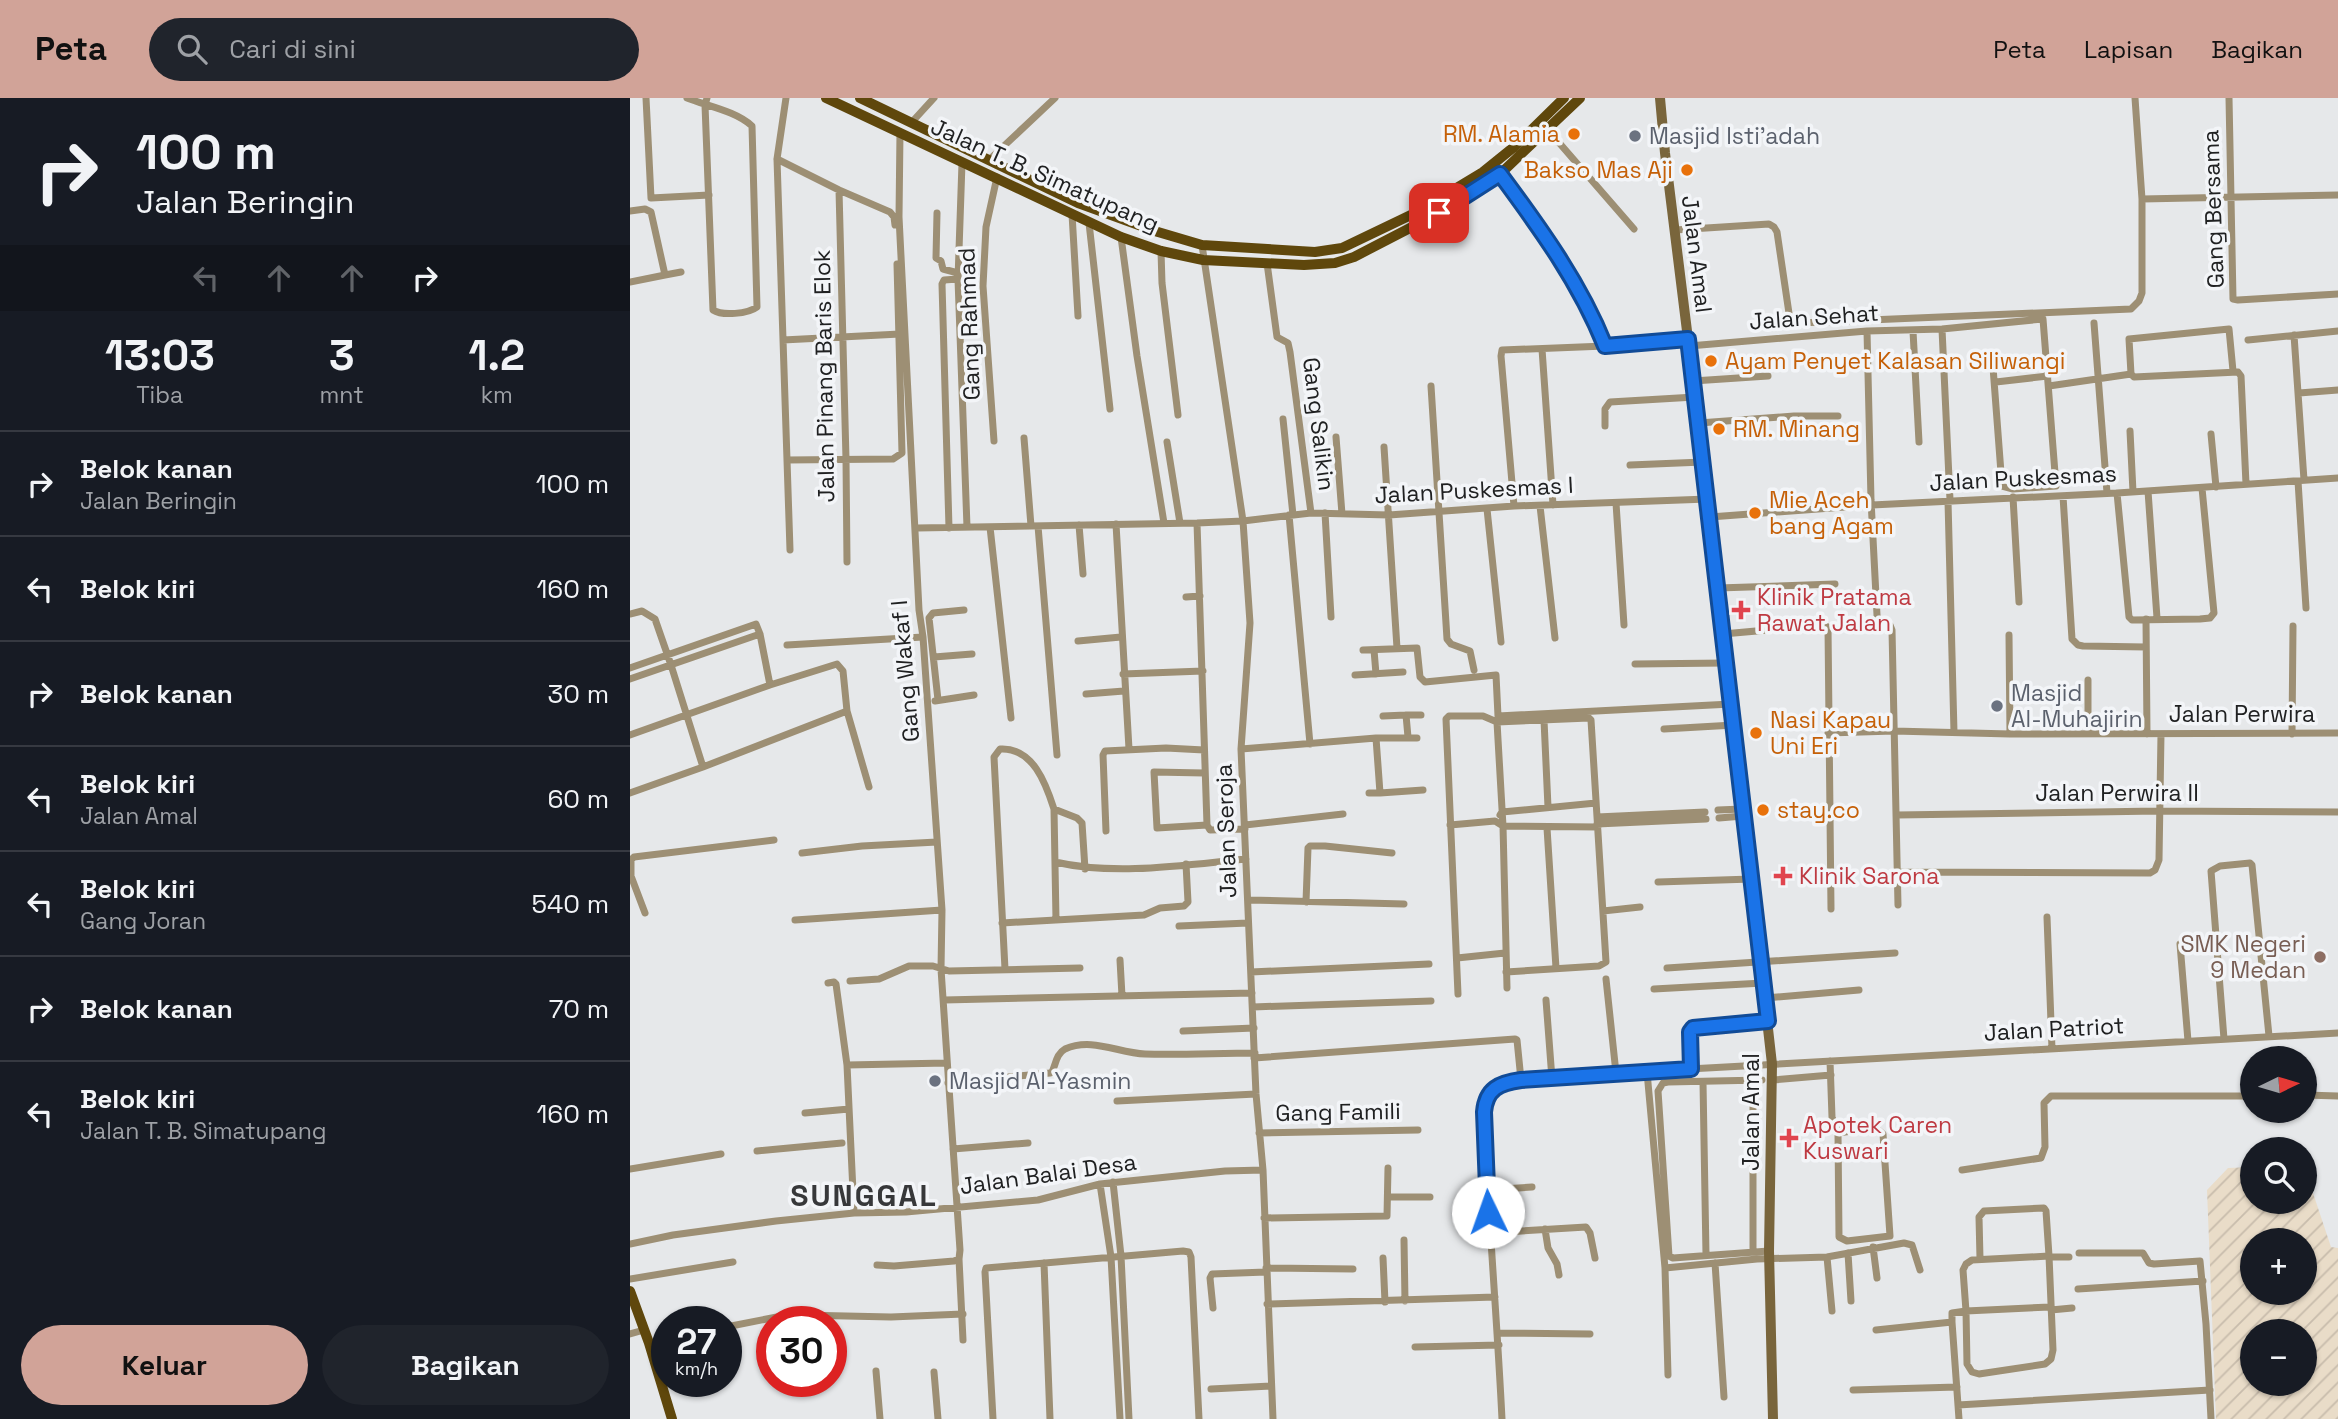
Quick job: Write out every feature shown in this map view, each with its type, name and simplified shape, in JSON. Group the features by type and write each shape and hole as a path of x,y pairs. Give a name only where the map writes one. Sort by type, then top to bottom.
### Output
{"main road":[{"name":"Jalan T. B. Simatupang","path":"826,98 1089,223 1161,251 1203,260 1304,265 1335,263 1354,257 1418,218 1500,174 1580,98"},
{"name":"Jalan T. B. Simatupang","path":"864,99 1078,203 1157,232 1202,245 1315,252 1342,248 1418,218 1483,172 1564,98"},
{"path":"630,1291 672,1419"}],"street":[{"path":"646,98 651,198 709,195"},
{"path":"687,98 706,102 752,126 755,310 720,314 713,310 706,102"},
{"path":"786,98 777,159 790,550"},
{"path":"912,122 934,98"},
{"path":"990,159 1055,98"},
{"name":"Jalan Amal","path":"1660,98 1772,1064 1768,1080 1773,1419"},
{"path":"1675,230 1769,224 1774,227 1777,232 1790,320 1799,323 2131,309 2142,293 2143,200 2135,98"},
{"name":"Gang Bersama","path":"2229,98 2233,299 2338,294"},
{"path":"1548,130 1634,229"},
{"name":"Gang Wakaf I","path":"900,132 899,217 919,610 942,910 941,970 963,1340"},
{"path":"777,159 890,212 895,219 900,334 902,453 893,459 786,460"},
{"path":"962,163 958,276 967,527"},
{"name":"Gang Rahmad","path":"993,441 983,286 986,227 997,178 1003,165"},
{"path":"1500,174 1536,222 1576,285 1605,346"},
{"name":"Jalan Pinang Baris Elok","path":"839,190 847,562"},
{"path":"2143,200 2338,195"},
{"path":"630,211 645,209 651,212 665,275"},
{"path":"937,213 936,258 941,261 943,269 958,276"},
{"path":"1072,214 1078,316"},
{"path":"1089,223 1110,409"},
{"path":"1121,237 1164,523"},
{"name":"Jalan Seroja","path":"1202,245 1243,521 1250,622 1241,748 1273,1419"},
{"path":"1161,251 1162,283 1178,415"},
{"name":"Gang Salikin","path":"1267,263 1277,337 1287,343 1290,352 1311,513"},
{"path":"630,282 681,272"},
{"path":"949,528 942,284 944,280 958,276"},
{"name":"Jalan Sehat","path":"1514,506 1501,352 1506,349 1913,331 2043,319 2048,376"},
{"path":"2094,323 2107,493"},
{"path":"2132,374 2128,345 2130,338 2227,328 2231,332 2233,371"},
{"path":"1942,329 1954,732"},
{"path":"1867,331 1877,615 1879,621 1890,625 1892,630 1898,905"},
{"path":"1913,331 1919,442"},
{"path":"2248,340 2338,331"},
{"path":"783,340 900,334"},
{"path":"2294,335 2299,393 2306,608"},
{"path":"1542,349 1553,505"},
{"path":"1992,354 2002,486 2008,489 2056,486"},
{"path":"2049,386 2132,374 2137,377 2238,372 2241,376 2246,484"},
{"path":"1693,382 1768,376"},
{"path":"1996,382 2048,376 2072,639 2078,645 2146,647"},
{"path":"1431,386 1447,639 1451,644 1469,650 1474,670"},
{"path":"2299,393 2338,390"},
{"path":"1605,426 1605,408 1610,402 1695,397"},
{"path":"1699,423 1794,415 1838,416"},
{"path":"1283,419 1310,744"},
{"path":"2130,431 2133,492"},
{"path":"2211,434 2216,487"},
{"path":"1336,437 1342,514"},
{"path":"1024,438 1057,755"},
{"path":"1167,442 1180,523"},
{"path":"1384,447 1397,649"},
{"path":"1630,466 1703,462"},
{"name":"Jalan Puskesmas","path":"1710,517 1949,500 2117,493 2338,478"},
{"path":"2117,493 2127,612 2132,620 2210,618 2214,612 2202,488"},
{"path":"2148,491 2157,618"},
{"path":"2013,498 2019,602"},
{"name":"Jalan Puskesmas I","path":"916,528 1197,523 1311,513 1389,515 1514,506 1708,499"},
{"path":"1616,503 1624,625"},
{"path":"1540,506 1555,638"},
{"path":"1488,509 1501,642"},
{"path":"1325,513 1331,617"},
{"path":"1197,523 1207,825 1210,830 1343,814"},
{"path":"1116,524 1129,749"},
{"path":"1079,525 1083,574"},
{"path":"990,527 1011,718"},
{"path":"1718,589 1835,584"},
{"path":"1186,597 1200,596"},
{"path":"938,700 930,615 964,610"},
{"path":"630,614 642,611 655,619 703,767"},
{"path":"2146,619 2147,734"},
{"path":"630,668 752,624 757,625 760,634 770,685"},
{"path":"1723,634 1827,626 1831,909"},
{"path":"2292,734 2293,626"},
{"path":"630,679 760,634"},
{"path":"2009,635 2010,734"},
{"path":"787,645 923,637"},
{"path":"1078,641 1121,637"},
{"path":"1363,650 1417,648 1420,677 1424,682 1496,676 1499,716 1731,704"},
{"path":"1374,650 1376,674"},
{"path":"934,657 972,654"},
{"path":"1635,664 1726,663"},
{"path":"630,735 837,664 843,671 847,711 869,787"},
{"path":"1123,674 1203,671"},
{"path":"1355,675 1403,672"},
{"path":"2088,680 2088,734"},
{"path":"1086,694 1124,691"},
{"path":"928,702 975,695"},
{"path":"630,793 847,711"},
{"path":"1406,715 1408,737"},
{"path":"1383,716 1421,715"},
{"path":"1458,994 1446,719 1450,716 1483,716 1497,722 1591,718 1606,962 1604,965 1506,972"},
{"path":"1544,720 1548,807"},
{"path":"1497,722 1507,988"},
{"path":"1664,729 1734,725"},
{"name":"Jalan Perwira","path":"1828,733 2338,733"},
{"path":"1898,872 2150,873 2155,870 2159,860 2161,734"},
{"path":"1376,738 1380,793"},
{"path":"1241,748 1376,738 1418,738"},
{"path":"1005,969 995,753 1000,750 1008,749 1030,760 1044,781 1054,809 1056,920"},
{"path":"1106,831 1103,753 1107,750 1129,749 1204,750"},
{"path":"1204,773 1154,772 1154,783 1157,828 1207,825"},
{"path":"1369,793 1423,790"},
{"path":"1495,821 1502,812 1595,803"},
{"path":"1054,809 1077,818 1082,823 1085,869"},
{"name":"Jalan Perwira II","path":"1897,815 2158,811 2338,813"},
{"path":"1718,814 1743,813"},
{"path":"1450,825 1495,821 1503,827 1547,828 1705,815"},
{"path":"1547,828 1556,968"},
{"path":"645,913 631,879 631,860 634,857 774,840"},
{"path":"802,853 862,846 937,842"},
{"path":"1306,902 1310,846 1392,853"},
{"path":"1055,862 1085,869 1246,859"},
{"path":"2224,1039 2211,871 2220,866 2250,863 2269,1036"},
{"path":"1002,923 1144,915 1160,908 1186,905 1186,864"},
{"path":"1658,882 1752,878"},
{"path":"1248,900 1404,904"},
{"path":"1603,911 1640,907"},
{"path":"795,920 942,910"},
{"path":"2047,917 2052,1048"},
{"path":"1179,926 1248,923"},
{"path":"2180,944 2188,1041"},
{"path":"1457,958 1505,953"},
{"path":"1667,968 1761,964 1895,953"},
{"path":"1120,960 1122,996"},
{"path":"1251,972 1429,964"},
{"path":"850,981 879,979 909,966 933,966 941,970 1080,968"},
{"path":"1606,979 1616,1073"},
{"path":"828,983 836,984 847,1065 854,1213"},
{"path":"1654,989 1763,983"},
{"path":"1765,998 1859,990"},
{"path":"944,1000 1252,993"},
{"path":"1546,1000 1552,1079"},
{"path":"1253,1007 1431,1001"},
{"path":"1691,1069 1690,1032 1693,1028 1768,1021"},
{"path":"1183,1031 1254,1028"},
{"name":"Jalan Patriot","path":"1521,1080 2338,1032"},
{"path":"948,1083 1052,1073 1061,1051 1079,1046 1099,1045 1141,1054 1255,1055 1517,1040 1521,1080 1494,1087 1487,1097 1484,1112 1502,1419"},
{"path":"1830,1061 1832,1116 1838,1133 1839,1237 1847,1241 1886,1238 1891,1232 1883,1134 1872,1128 1838,1133"},
{"path":"847,1065 947,1063"},
{"path":"1647,1072 1665,1268 1668,1375"},
{"path":"1831,1075 1753,1081 1663,1083 1658,1091 1668,1254 1673,1258 1753,1252 1827,1257 1894,1243 1910,1244 1920,1270"},
{"path":"1753,1081 1753,1252"},
{"path":"1703,1082 1706,1255"},
{"path":"1117,1101 1256,1094"},
{"path":"2317,1095 2338,1096"},
{"path":"1962,1170 2041,1158 2045,1153 2043,1103 2051,1096 2240,1096"},
{"path":"805,1113 849,1109"},
{"name":"Gang Famili","path":"1259,1133 1418,1130"},
{"path":"757,1151 842,1143"},
{"path":"953,1149 1028,1143"},
{"path":"630,1169 721,1154"},
{"path":"1264,1218 1387,1216 1388,1168"},
{"name":"Jalan Balai Desa","path":"630,1244 686,1234 854,1213 906,1212 1038,1200 1113,1182 1263,1170"},
{"path":"1113,1182 1121,1256 1120,1419"},
{"path":"1100,1184 1111,1257 1121,1372 1129,1419"},
{"path":"1487,1191 1532,1187"},
{"path":"1388,1197 1430,1197"},
{"path":"1980,1259 1981,1213 2046,1210 2049,1256 2053,1354 2049,1362 1979,1374 1972,1372 1967,1364 1963,1269 1966,1264 1980,1259 2049,1256 2068,1257"},
{"path":"1489,1233 1586,1227 1590,1233 1595,1258"},
{"path":"1545,1229 1548,1248 1557,1264 1559,1275"},
{"path":"1404,1240 1405,1301"},
{"path":"1873,1247 1877,1278"},
{"path":"993,1419 985,1270 989,1267 1183,1251 1190,1253 1199,1419"},
{"path":"1849,1253 1851,1301"},
{"path":"2080,1253 2143,1253 2149,1263 2154,1264 2198,1260 2201,1263 2211,1419"},
{"path":"1665,1268 1770,1254"},
{"path":"1827,1257 1832,1311"},
{"path":"1383,1258 1385,1302"},
{"path":"877,1265 903,1266 959,1259"},
{"path":"630,1279 733,1262"},
{"path":"1044,1263 1050,1419"},
{"path":"1715,1263 1724,1397"},
{"path":"1213,1308 1210,1278 1212,1274 1353,1269"},
{"path":"2078,1289 2203,1281"},
{"path":"1267,1304 1495,1297"},
{"path":"1959,1419 1952,1313 2072,1308"},
{"path":"847,1318 963,1314"},
{"path":"1876,1330 1952,1322"},
{"path":"630,1334 644,1330"},
{"path":"1498,1333 1590,1334"},
{"path":"1415,1347 1499,1345"},
{"path":"876,1371 880,1419"},
{"path":"934,1372 938,1419"},
{"path":"1211,1389 1271,1386"},
{"path":"1853,1390 1956,1387"},
{"path":"1958,1405 2210,1390"}],"shaded area":[{"path":"2228,1168 2240,1168 2240,1214 2317,1214 2317,1205 2331,1247 2338,1248 2338,1419 2216,1419 2207,1190"}],"place":[{"name":"RM. Alamia","path":"1574,134"},
{"name":"Masjid Isti'adah","path":"1635,136"},
{"name":"Bakso Mas Aji","path":"1687,170"},
{"name":"Ayam Penyet Kalasan Siliwangi","path":"1711,361"},
{"name":"RM. Minang","path":"1719,429"},
{"name":"Mie Aceh bang Agam","path":"1755,513"},
{"name":"Klinik Pratama Rawat Jalan","path":"1741,610"},
{"name":"Masjid Al-Muhajirin","path":"1997,706"},
{"name":"Nasi Kapau Uni Eri","path":"1756,733"},
{"name":"stay.co","path":"1763,810"},
{"name":"Klinik Sarona","path":"1783,876"},
{"name":"SMK Negeri 9 Medan","path":"2320,957"},
{"name":"Masjid Al-Yasmin","path":"935,1081"},
{"name":"Apotek Caren Kuswari","path":"1789,1138"}],"district":[{"name":"SUNGGAL","path":"864,1195"}],"route":[{"path":"1439,213 1500,174 1536,222 1576,285 1605,346 1688,339 1768,1021 1696,1026 1691,1029 1691,1069 1521,1080 1494,1087 1487,1097 1484,1112 1488,1212"}]}
